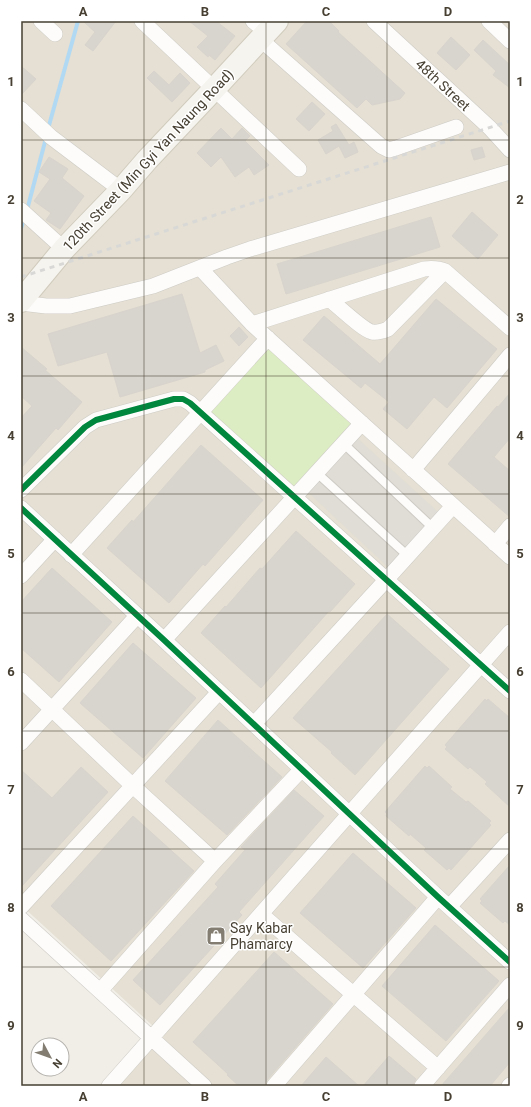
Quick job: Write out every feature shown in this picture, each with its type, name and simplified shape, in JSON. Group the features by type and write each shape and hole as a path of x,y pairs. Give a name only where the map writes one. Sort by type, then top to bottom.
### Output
{"street":[{"path":"41,21 55,34"},
{"path":"142,21 215,88 299,169"},
{"name":"48th Street","path":"374,21 490,128 510,150"},
{"path":"489,21 510,41"},
{"path":"264,28 381,146 389,150 456,127"},
{"name":"120th Street (Min Gyi Yan Naung Road)","path":"21,302 64,249 121,190 147,160 215,88 264,28"},
{"path":"21,109 51,136 121,190"},
{"path":"21,302 46,306 70,306 152,286 227,257 272,242 510,172"},
{"path":"21,210 64,249"},
{"path":"200,268 252,324 510,557"},
{"path":"252,324 424,268 439,268 445,271 510,328"},
{"path":"329,299 364,328 371,332 377,333 388,329 445,271"},
{"path":"71,554 268,338"},
{"path":"413,470 510,355"},
{"path":"21,490 85,427 96,420 174,399 183,399 190,403 510,691"},
{"path":"164,640 362,424"},
{"path":"254,724 453,506"},
{"path":"21,508 510,962"},
{"path":"495,544 510,526"},
{"path":"21,576 55,539"},
{"path":"21,743 137,616"},
{"path":"110,1086 510,632"},
{"path":"21,680 215,861"},
{"path":"21,906 219,692"},
{"path":"100,991 215,861 302,769"},
{"path":"274,1086 353,994 444,902 510,840"},
{"path":"261,914 438,1068"},
{"path":"21,919 204,1086"},
{"path":"422,1086 510,985"}],"lane":[{"path":"344,444 433,528"},
{"path":"317,473 408,556"}],"shaded area":[{"path":"21,21 510,21 510,1086 116,1086 164,1036 21,905"},
{"path":"357,438 439,513 389,568 308,492"}],"green space":[{"path":"267,346 355,423 295,488 212,414 211,411"}],"building":[{"path":"83,21 116,21 93,51 85,45 95,32"},
{"path":"189,21 216,21 235,36 215,60 209,55 208,57 197,47 208,36"},
{"path":"307,21 329,21 339,31 338,32 405,93 400,99 372,105 366,99 357,108 286,44"},
{"path":"451,37 470,55 456,70 437,53"},
{"path":"483,40 510,65 510,88 493,75 496,71 474,50"},
{"path":"21,66 36,79 21,95"},
{"path":"154,71 169,85 180,73 190,83 172,102 147,78"},
{"path":"312,102 325,114 309,131 296,119"},
{"path":"336,124 349,145 354,142 358,152 345,158 339,146 326,154 318,140 333,131 331,127"},
{"path":"221,128 232,139 242,128 250,136 245,141 269,165 254,175 249,167 235,177 221,157 211,167 197,153"},
{"path":"482,147 485,157 474,160 471,150"},
{"path":"49,157 68,169 62,178 84,196 60,229 46,220 51,213 34,201 50,179 39,172"},
{"path":"472,212 498,235 478,259 452,236"},
{"path":"431,217 440,247 286,294 277,264"},
{"path":"182,294 200,353 216,345 224,361 205,370 205,372 120,397 107,352 58,366 48,334"},
{"path":"436,299 497,349 447,408 434,397 407,429 383,409 389,402 365,383 361,388 303,340 324,316 380,364"},
{"path":"239,327 248,337 239,346 230,336"},
{"path":"21,347 82,402 58,430 56,428 21,468 21,418 32,406 21,396"},
{"path":"510,393 510,438 494,457 510,471 510,517 448,464 497,406 498,407"},
{"path":"201,445 263,500 205,566 203,564 169,603 107,548 132,520 133,522"},
{"path":"296,531 355,584 261,688 201,633"},
{"path":"52,568 112,622 59,682 21,648 21,602"},
{"path":"387,614 449,669 355,775 331,753 332,752 293,718"},
{"path":"133,643 196,698 143,758 80,703"},
{"path":"485,699 487,701 488,699 510,718 510,807 485,784 487,782 485,780 470,767 468,769 445,749 447,747 445,745"},
{"path":"218,720 282,777 227,835 165,781"},
{"path":"425,766 427,768 429,766 452,787 450,789 466,802 468,801 491,821 489,823 491,825 451,870 449,868 447,870 424,850 426,848 410,834 409,836 386,816 387,814 385,812"},
{"path":"81,767 108,792 21,887 21,770 52,798"},
{"path":"294,790 324,816 239,912 242,915 160,1005 133,980 218,887 215,884 245,850 241,847"},
{"path":"133,816 194,871 111,961 51,906"},
{"path":"353,853 416,908 363,968 300,913"},
{"path":"510,865 510,925 505,921 503,923 480,903 482,901 480,899"},
{"path":"435,925 499,981 446,1041 382,986"},
{"path":"274,952 333,1004 267,1080 264,1086 239,1086 193,1042"},
{"path":"510,1007 510,1062 490,1086 441,1086"},
{"path":"389,1056 416,1079 412,1086 363,1086"},
{"path":"326,1057 359,1086 301,1086"}],"waterway":[{"path":"48,129 78,21"},
{"path":"27,210 46,138"},
{"path":"21,228 25,217"}],"railway":[{"path":"21,277 510,121"}],"cycle path":[{"path":"21,490 85,427 96,420 174,399 183,399 190,403 510,691"},
{"path":"21,508 438,897 510,962"}],"place":[{"name":"Say Kabar Phamarcy","path":"216,936"}]}
